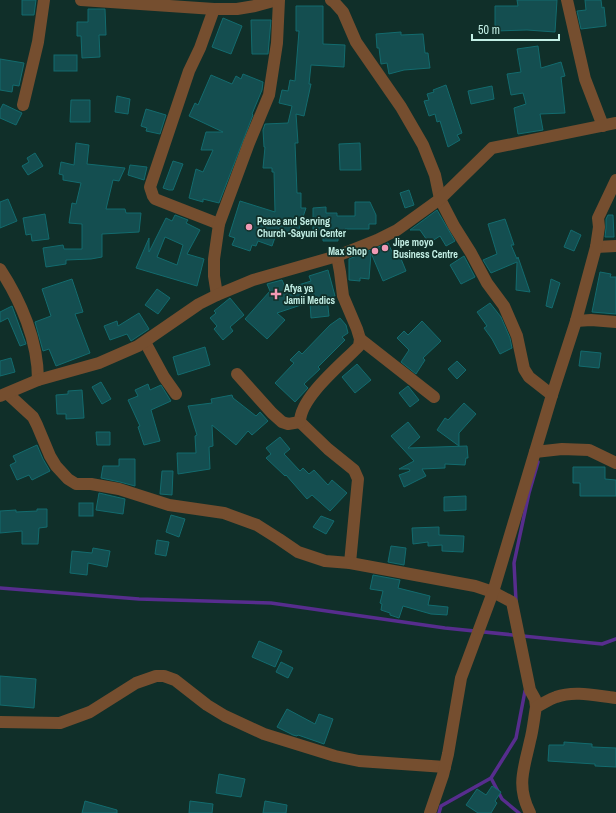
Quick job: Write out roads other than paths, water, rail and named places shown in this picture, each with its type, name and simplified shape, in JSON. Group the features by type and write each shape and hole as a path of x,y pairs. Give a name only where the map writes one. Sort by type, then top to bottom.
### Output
{"street":[{"path":"23,105 38,42 44,0"},
{"path":"80,0 147,2 214,8 255,6 278,0 277,43 269,95 249,143 219,224 214,259 214,276 217,295"},
{"path":"331,0 343,12 356,42 401,107 423,145 435,174 440,199 487,283 504,306 517,336 524,369 529,377 552,395"},
{"path":"567,0 585,79 603,126"},
{"path":"214,8 200,48 189,71 150,187 155,199 219,224"},
{"path":"530,813 525,802 522,779 536,707 535,699 530,690 512,602 492,592 475,586 350,563 325,561 298,552 279,538 257,525 224,513 169,505 119,489 91,484 76,484 68,479 56,466 33,417 4,395 38,380 99,363 145,342 199,304 253,280 337,256 378,240 397,230 440,199 492,148 616,123"},
{"path":"430,813 445,767 458,704 461,678 492,592 576,321 596,247 598,218 616,180"},
{"path":"596,247 616,246"},
{"path":"300,422 301,412 316,390 359,346 360,339 357,329 343,296 337,256"},
{"path":"0,269 14,292 26,319 38,367 38,380"},
{"path":"576,321 591,320 616,322"},
{"path":"360,339 434,397"},
{"path":"145,342 164,377 176,394"},
{"path":"237,374 282,422 288,424 300,422"},
{"path":"300,422 328,450 354,470 358,479 350,563"},
{"path":"535,452 562,449 589,450 616,463"},
{"path":"0,722 60,723 90,712 136,682 156,676 164,676 175,680 207,705 225,716 264,734 335,756 359,761 445,767"},
{"path":"536,707 555,697 567,694 586,694 616,698"}],"waterway":[{"path":"516,601 514,563 529,493 538,462"},
{"path":"0,588 139,599 271,603 445,628 602,644 616,639"},
{"path":"439,813 441,806 491,778 516,738 525,691 528,690"},
{"path":"491,778 502,799 519,813"}],"place":[{"name":"Peace and Serving Church -Sayuni Center","path":"249,227"},
{"name":"Jipe moyo Business Centre","path":"385,248"},
{"name":"Max Shop","path":"375,251"},
{"name":"Afya ya Jamii Medics","path":"276,294"}]}
